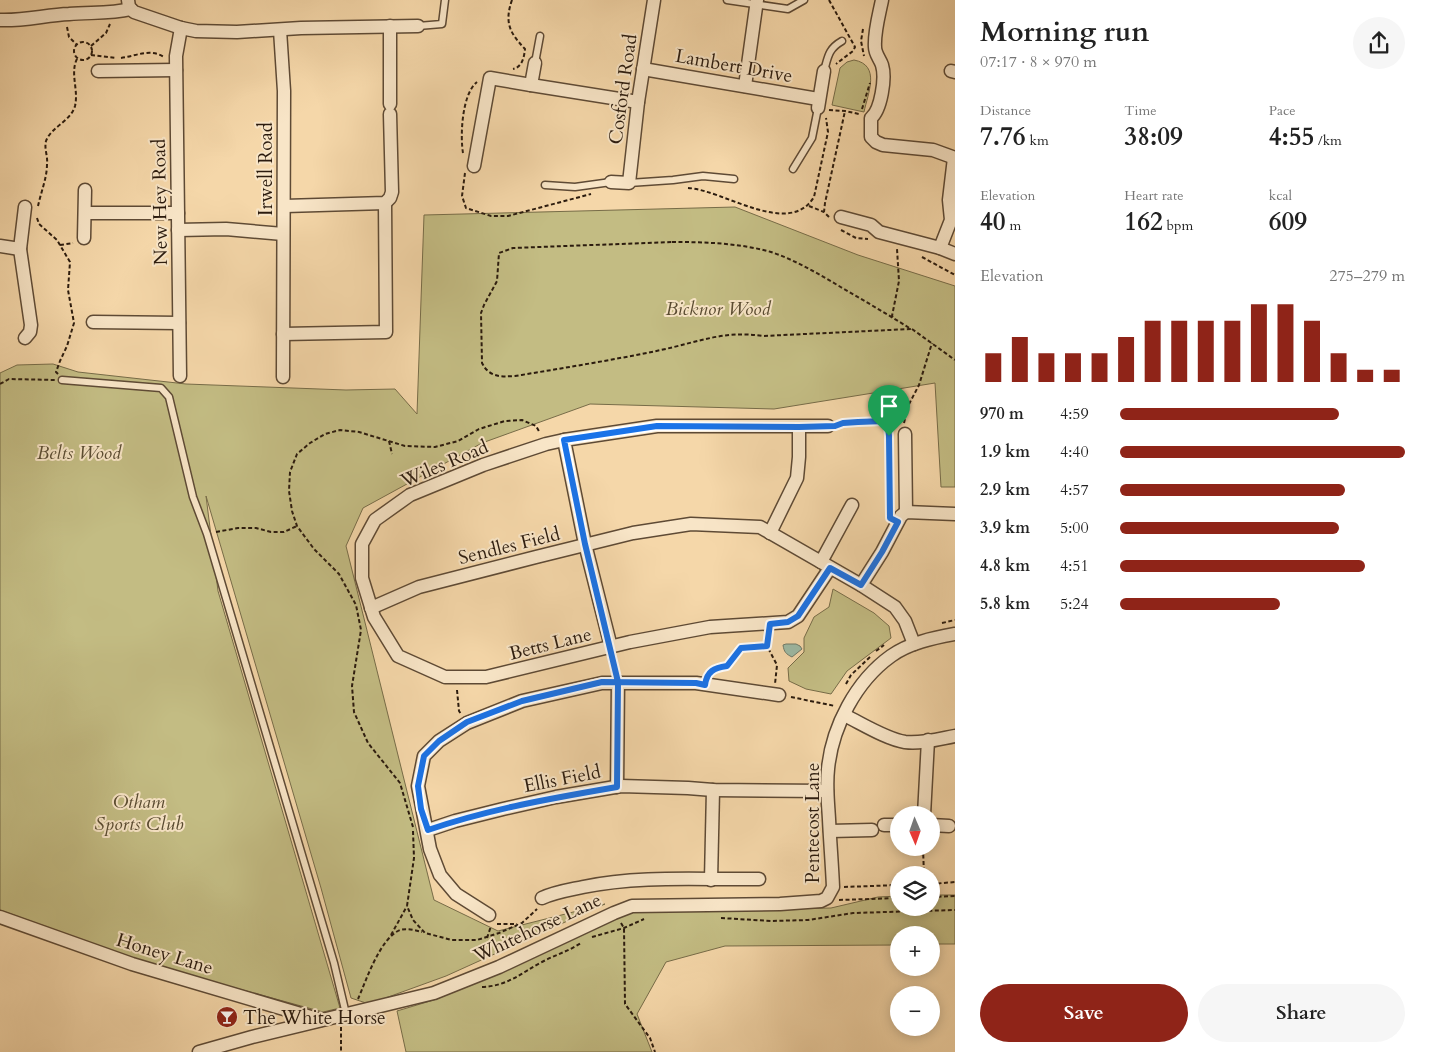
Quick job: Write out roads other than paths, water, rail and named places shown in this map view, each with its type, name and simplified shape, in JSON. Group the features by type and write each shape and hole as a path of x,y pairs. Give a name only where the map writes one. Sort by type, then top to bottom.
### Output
{"street":[{"name":"Cosford Road","path":"629,182 638,102 654,0"},
{"path":"882,0 874,49 882,63 882,92 876,114 871,118 871,137 883,145 933,150 955,158 949,200 950,220 940,248"},
{"path":"745,86 757,3"},
{"path":"0,20 31,20 65,14 112,13 129,5 134,12 181,28 196,31 418,26"},
{"path":"283,334 386,332 386,203 392,192 390,26"},
{"name":"New Hey Road","path":"180,376 174,70 181,28"},
{"name":"Irwell Road","path":"178,230 226,230 282,234 285,206 284,91 280,30"},
{"path":"531,85 535,63"},
{"name":"Lambert Drive","path":"643,69 745,86 818,103"},
{"path":"98,71 174,70"},
{"path":"818,103 824,71"},
{"path":"474,166 490,78 638,102"},
{"path":"611,182 629,182"},
{"path":"84,238 85,190"},
{"path":"285,206 386,203"},
{"path":"26,338 30,332 31,325 20,249 31,207"},
{"path":"86,213 178,213"},
{"path":"841,218 871,225 878,232 940,248 955,254"},
{"path":"282,234 283,377"},
{"path":"0,246 20,249"},
{"path":"93,322 180,322"},
{"name":"Wiles Road","path":"371,608 362,578 362,544 375,520 410,495 483,465 546,444 657,426 828,426"},
{"path":"770,533 797,478 799,427"},
{"path":"861,585 898,522 906,512 905,434"},
{"path":"564,440 585,544 610,647"},
{"name":"Betts Lane","path":"371,608 374,617 398,656 445,677 486,677 610,647 710,626 788,622 798,616 825,565 852,505"},
{"path":"906,512 955,514"},
{"name":"Sendles Field","path":"371,608 418,587 633,533 691,524 760,527 861,585 895,607 905,621 914,644"},
{"name":"Pentecost Lane","path":"830,892 828,770 840,710 867,676 892,655 929,639 955,634"},
{"path":"489,915 456,894 440,875 430,848 418,786 424,756 439,741 467,722 522,701 602,682 696,683 778,695"},
{"path":"617,787 618,682"},
{"path":"840,710 889,737 904,742 955,736"},
{"path":"924,806 928,740"},
{"name":"Ellis Field","path":"428,830 455,821 512,807 556,797 617,787 827,791"},
{"path":"711,880 713,790"},
{"path":"940,825 949,826"},
{"path":"830,831 890,826"},
{"path":"542,898 554,893 610,882 669,879 759,879"},
{"name":"Whitehorse Lane","path":"199,1052 442,989 529,954 614,912 632,906 780,904 821,901 830,892"},
{"name":"Honey Lane","path":"0,917 132,964 322,1020"}],"lane":[{"path":"418,26 442,24 445,0"},
{"path":"727,0 788,9 804,0"},
{"path":"535,63 540,36"},
{"path":"824,71 829,52 842,41"},
{"path":"793,169 812,138 818,103"},
{"path":"629,182 673,180 703,176 734,179"},
{"path":"545,185 575,187 611,182"},
{"path":"62,380 161,388 169,397 193,498 207,534 334,963 346,1014"}],"place":[{"name":"The White Horse","path":"227,1017"}],"park label":[{"name":"Bicknor Wood","path":"718,308"},
{"name":"Belts Wood","path":"79,452"},
{"name":"Otham Sports Club","path":"139,812"}]}
